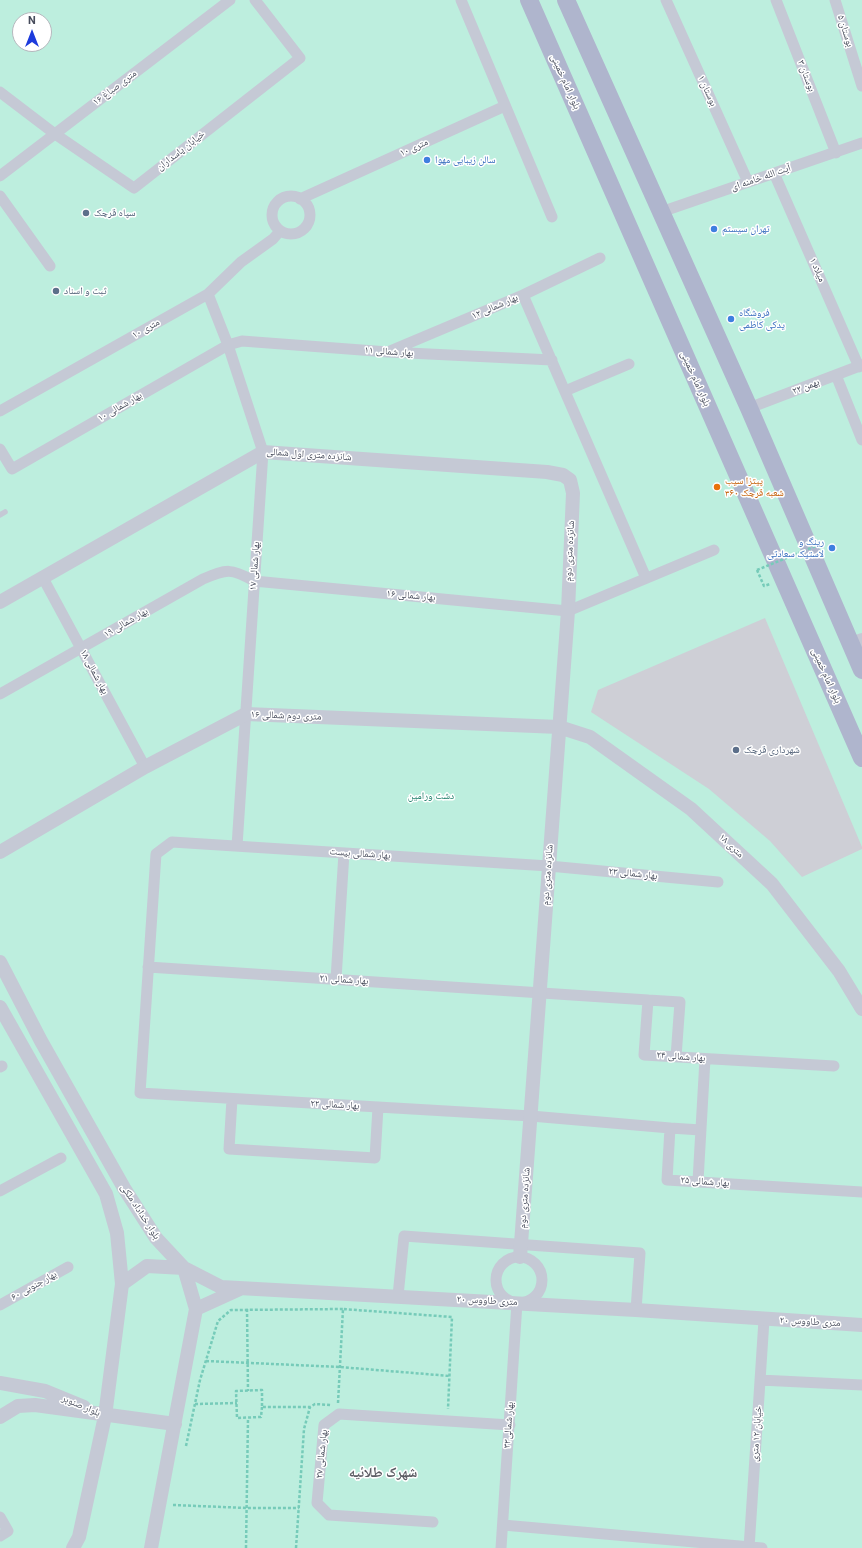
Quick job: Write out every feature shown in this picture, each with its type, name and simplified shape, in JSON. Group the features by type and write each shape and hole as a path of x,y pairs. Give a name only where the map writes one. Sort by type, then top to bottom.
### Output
{"main road":[{"name":"بلوار امام خمینی","path":"529,0 862,758"},
{"path":"566,0 856,642 862,670"}],"street":[{"name":"۱۶ متری صباغ","path":"0,176 230,0"},
{"name":"خیابان پاسداران","path":"0,92 55,134 134,188 300,58 255,0"},
{"path":"461,0 552,217"},
{"name":"بوستان ۱","path":"666,0 748,182"},
{"name":"بوستان ۳","path":"776,0 836,152"},
{"name":"بوستان ۵","path":"835,0 862,86"},
{"name":"۱۰ متری","path":"300,199 505,106"},
{"name":"آیت الله خامنه ای","path":"661,212 862,143"},
{"name":"میلاد ۱","path":"774,173 860,366"},
{"path":"0,196 50,266"},
{"path":"288,196 300,199 308,209 310,215 306,226 297,233 291,234 280,231 272,221 273,208 281,198 288,196"},
{"name":"۱۰ متری","path":"0,411 208,294 241,262 273,239 280,231"},
{"name":"بهار شمالی ۱۲","path":"388,352 523,295 600,258"},
{"name":"بهار شمالی ۱۷","path":"208,294 228,345 263,452 237,846"},
{"path":"523,295 646,578"},
{"name":"بهار شمالی ۱۱","path":"228,345 242,341 388,352 552,360"},
{"name":"بهار شمالی ۱۰","path":"0,449 12,469 228,345"},
{"path":"565,391 629,364"},
{"name":"۲۲ بهمن","path":"749,408 860,366"},
{"path":"836,375 862,440"},
{"name":"شانزده متری اول شمالی","path":"0,602 263,452 547,472 563,475 570,480 573,493"},
{"name":"شانزده متری دوم","path":"521,1250 568,611 573,493"},
{"path":"568,611 714,550"},
{"name":"بهار شمالی ۱۹","path":"0,694 203,579 222,571 237,572 254,581"},
{"name":"بهار شمالی ۱۸","path":"43,578 145,767"},
{"name":"بهار شمالی ۱۶","path":"254,581 568,611"},
{"name":"۱۶ متری دوم شمالی","path":"0,852 145,767 246,714 559,727"},
{"name":"۱۸ متری","path":"559,727 590,737 691,809 772,884 839,971 862,1009"},
{"name":"بهار شمالی بیست","path":"148,967 156,854 172,842 549,866"},
{"path":"336,979 344,853"},
{"name":"بهار شمالی ۲۳","path":"549,866 718,882"},
{"name":"بلوار خداداد ملکی","path":"0,962 124,1188 156,1238 184,1268 196,1308 151,1548"},
{"name":"بهار شمالی ۲۱","path":"148,967 540,992"},
{"name":"بهار شمالی ۲۲","path":"148,967 140,1093 530,1116"},
{"path":"540,992 680,1002 676,1057"},
{"name":"بهار شمالی ۲۴","path":"648,1000 644,1055 834,1066"},
{"name":"بلوار خداداد ملکی","path":"0,1007 106,1194 117,1233 122,1284 105,1416 78,1544"},
{"path":"698,1181 705,1059"},
{"path":"232,1098 229,1149 375,1158 378,1107"},
{"path":"530,1116 701,1130"},
{"name":"بهار شمالی ۲۵","path":"670,1128 667,1180 862,1192"},
{"path":"0,1191 61,1158"},
{"path":"398,1296 404,1236 521,1250 640,1253 636,1310"},
{"path":"521,1250 536,1264 541,1272 542,1281 540,1290 534,1297 526,1302 517,1303 508,1300 501,1295 497,1287 496,1278 498,1269 504,1262 521,1250"},
{"name":"۲۰ متری طاووس","path":"122,1284 147,1266 184,1268 220,1287 636,1310 764,1320 862,1325"},
{"name":"بهار جنوبی ۶۰","path":"0,1305 68,1267"},
{"path":"196,1308 242,1288"},
{"name":"بهار شمالی۳۳","path":"501,1548 517,1303"},
{"name":"خیابان ۱۲ متری","path":"749,1548 764,1320"},
{"path":"760,1380 862,1385"},
{"name":"بلوار صنوبر","path":"0,1383 45,1391 105,1416"},
{"name":"بلوار صنوبر","path":"0,1417 18,1406 36,1405 105,1416"},
{"name":"بهار شمالی ۲۷","path":"433,1522 329,1515 317,1503 324,1425 339,1414 510,1425"},
{"path":"105,1416 175,1424"},
{"path":"0,1517 8,1531 0,1536"},
{"path":"503,1525 762,1548"},
{"path":"145,1548 155,1532"}],"path":[{"path":"764,586 757,570 823,543"},
{"path":"247,1309 248,1391"},
{"path":"338,1405 343,1309"},
{"path":"185,1449 206,1361 218,1321 231,1310 343,1309 452,1317"},
{"path":"206,1361 340,1367 450,1376"},
{"path":"262,1390 261,1417 237,1418 236,1391 248,1391 262,1390"},
{"path":"195,1404 237,1403"},
{"path":"262,1407 310,1407"},
{"path":"246,1548 248,1418"},
{"path":"171,1512 173,1501"},
{"path":"172,1505 247,1508 299,1508"}],"green space":[{"name":"دشت ورامین","path":"0,0 862,0 862,1548 0,1548"}],"building":[{"name":"شهرداری قرچک","path":"765,618 862,847 862,849 802,877 770,841 709,789 591,712 598,690"}],"place":[{"name":"سالن زیبایی مهوا","path":"427,160"},
{"name":"سپاه قرچک","path":"86,213"},
{"name":"تهران سیستم","path":"714,229"},
{"name":"ثبت و اسناد","path":"56,291"},
{"name":"فروشگاه یدکی کاظمی","path":"731,319"},
{"name":"پیتزا سیب ۳۶۰ شعبه قرچک","path":"717,487"},
{"name":"رینگ و لاستیک سعادتی","path":"832,548"},
{"name":"شهرداری قرچک","path":"736,750"}],"district":[{"name":"شهرک طلائیه","path":"383,1473"}]}
